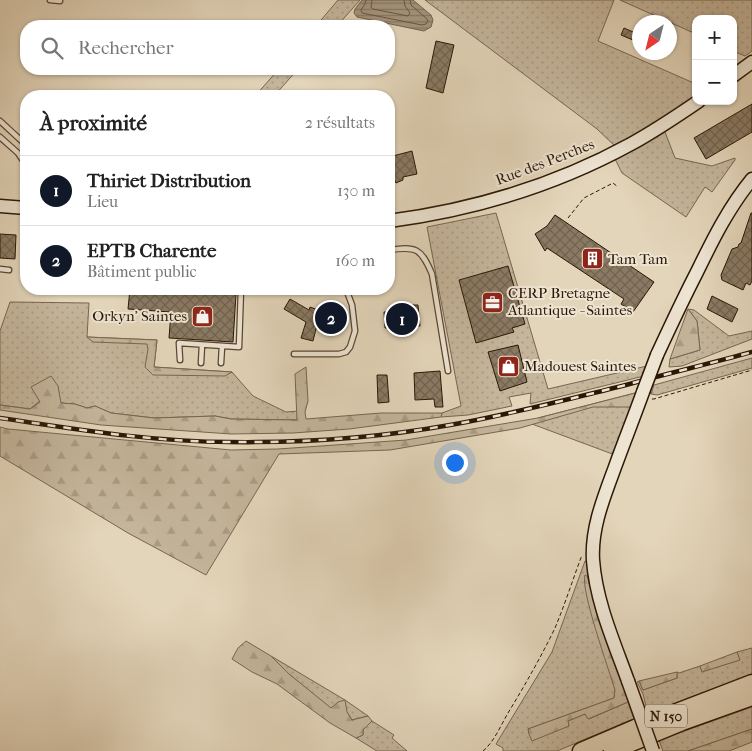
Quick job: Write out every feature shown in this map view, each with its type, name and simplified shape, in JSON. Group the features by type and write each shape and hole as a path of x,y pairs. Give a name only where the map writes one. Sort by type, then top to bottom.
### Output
{"highway":[{"name":"N 150","path":"581,751 752,683"},
{"name":"N 150","path":"612,751 682,722 752,697"}],"street":[{"path":"737,73 749,65"},
{"name":"Rue des Perches","path":"395,220 420,217 480,203 522,191 557,178 632,144 693,105"},
{"path":"653,751 605,618 596,581 593,541 601,505 657,355 719,228 729,210 752,179"},
{"path":"0,206 20,208"}],"lane":[{"path":"50,0 60,1"},
{"path":"0,121 20,140"},
{"path":"0,137 20,156"},
{"path":"395,249 407,248 418,251 427,261 432,274 448,371"},
{"path":"0,269 10,270"},
{"path":"180,360 180,343 239,347 241,295"},
{"path":"294,354 339,354 346,352 350,348 355,331 352,305 348,295"},
{"path":"201,363 202,344"},
{"path":"221,363 222,346"}],"path":[{"path":"568,218 584,198 613,183 618,187"},
{"path":"642,395 654,399 752,370"},
{"path":"482,751 493,738 533,671 555,626 582,555 593,541"}],"green space":[{"path":"338,0 360,0 342,20 321,20"},
{"path":"425,0 614,0 598,41 632,56 632,60 641,60 692,82 692,98 678,109 616,147 597,129"},
{"path":"620,0 752,0 752,51 745,56 737,53 737,15 692,15 692,32 677,26 677,15 654,15"},
{"path":"274,75 293,75 279,90 260,90"},
{"path":"665,132 675,158 712,166 735,158 712,192 705,187 686,217 622,173 615,159"},
{"path":"496,213 548,389 647,366 644,376 530,404 531,393 509,397 512,406 468,415 441,417 442,413 461,406 427,227"},
{"path":"10,302 89,303 87,337 157,340 154,367 232,372 253,396 286,412 298,411 298,420 231,419 215,416 154,418 111,413 95,406 87,408 75,404 60,403 58,386 30,409 0,405 0,331"},
{"path":"688,309 694,310 729,336 752,331 752,339 682,366 669,367 670,359 700,350 697,321"},
{"path":"688,309 697,321 700,350 670,359"},
{"path":"87,337 157,340 154,367 232,372 225,376 153,375 145,367 147,344 93,342"},
{"path":"752,358 752,368 657,395 651,394 654,385"},
{"path":"306,367 308,401 305,412 306,419 381,413 442,413 441,417 349,429 293,433 231,434 101,425 0,410 0,405 30,409 40,402 31,387 51,376 58,386 61,403 75,404 87,408 95,406 111,413 154,418 215,416 231,419 297,420 295,374"},
{"path":"639,392 615,455 532,424 538,418"},
{"path":"639,392 634,407 593,407 520,428 390,450 279,454 206,575 128,533 0,456 0,427 231,450 278,449 406,440 538,418"},
{"path":"585,561 588,564 590,586 587,576 615,690 614,698 528,729 569,726 568,721 585,714 589,719 628,702 634,719 557,751 503,751 503,748 496,744 552,652"},
{"path":"585,575 587,576 601,625 628,702 588,719 585,714 568,721 569,726 532,741 528,729 614,698 615,690 587,596"},
{"path":"246,641 271,656 289,674 331,708 338,702 345,700 347,712 352,720 368,716 372,721 363,730 363,735 356,738 330,723 277,684 252,672 232,659 238,648"},
{"path":"752,648 752,675 648,714 643,694 637,682 639,681 643,690 677,678 677,672 700,666 702,671 739,660 737,652"},
{"path":"737,652 740,660 702,672 700,666"},
{"path":"271,656 345,700 368,716 352,720 347,712 331,709 289,674"},
{"path":"677,672 677,678 643,690 639,681"},
{"path":"752,707 752,729 688,751 663,751 659,740"},
{"path":"372,721 394,735 392,738 407,751 377,751 356,738 363,735 363,730"},
{"path":"752,729 752,742 729,751 688,751"}],"water":[{"path":"362,0 413,0 431,15 433,20 431,27 424,31 395,25 395,20 371,20 357,17 354,13"}],"building":[{"path":"624,28 632,32 632,40 621,35"},
{"path":"436,41 454,45 443,93 426,88"},
{"path":"752,104 752,132 706,159 694,138"},
{"path":"412,151 417,174 403,177 403,180 396,183 395,155"},
{"path":"751,213 752,281 750,285 746,283 743,290 722,280 721,275 732,249 738,247 741,243"},
{"name":"Tam Tam","path":"555,215 654,282 633,312 621,304 624,299 547,248 545,251 535,234 547,226"},
{"path":"0,234 16,235 15,259 0,258"},
{"name":"CERP Bretagne Atlantique - Saintes","path":"508,266 525,324 512,328 514,332 476,343 459,280"},
{"name":"Orkyn' Saintes","path":"129,295 236,295 233,342 169,338 171,312 128,309"},
{"path":"712,296 738,309 732,322 707,309"},
{"path":"290,299 309,310 310,307 321,311 320,313 346,313 346,325 317,325 313,341 301,338 306,322 284,309"},
{"path":"406,305 418,305 420,326 385,328 384,312 406,311"},
{"name":"Madouest Saintes","path":"518,345 527,382 500,391 488,352"},
{"path":"440,371 443,407 435,407 434,399 415,400 414,373"},
{"path":"377,375 387,375 389,402 378,403"}],"railway":[{"path":"0,418 171,440 284,442 340,439 423,430 515,412 752,352"}],"place":[{"name":"Tam Tam","path":"592,259"},
{"name":"CERP Bretagne Atlantique - Saintes","path":"492,302"},
{"name":"Orkyn' Saintes","path":"203,316"},
{"name":"EPTB Charente","path":"331,318"},
{"name":"Thiriet Distribution","path":"402,319"},
{"name":"Madouest Saintes","path":"508,366"}]}
